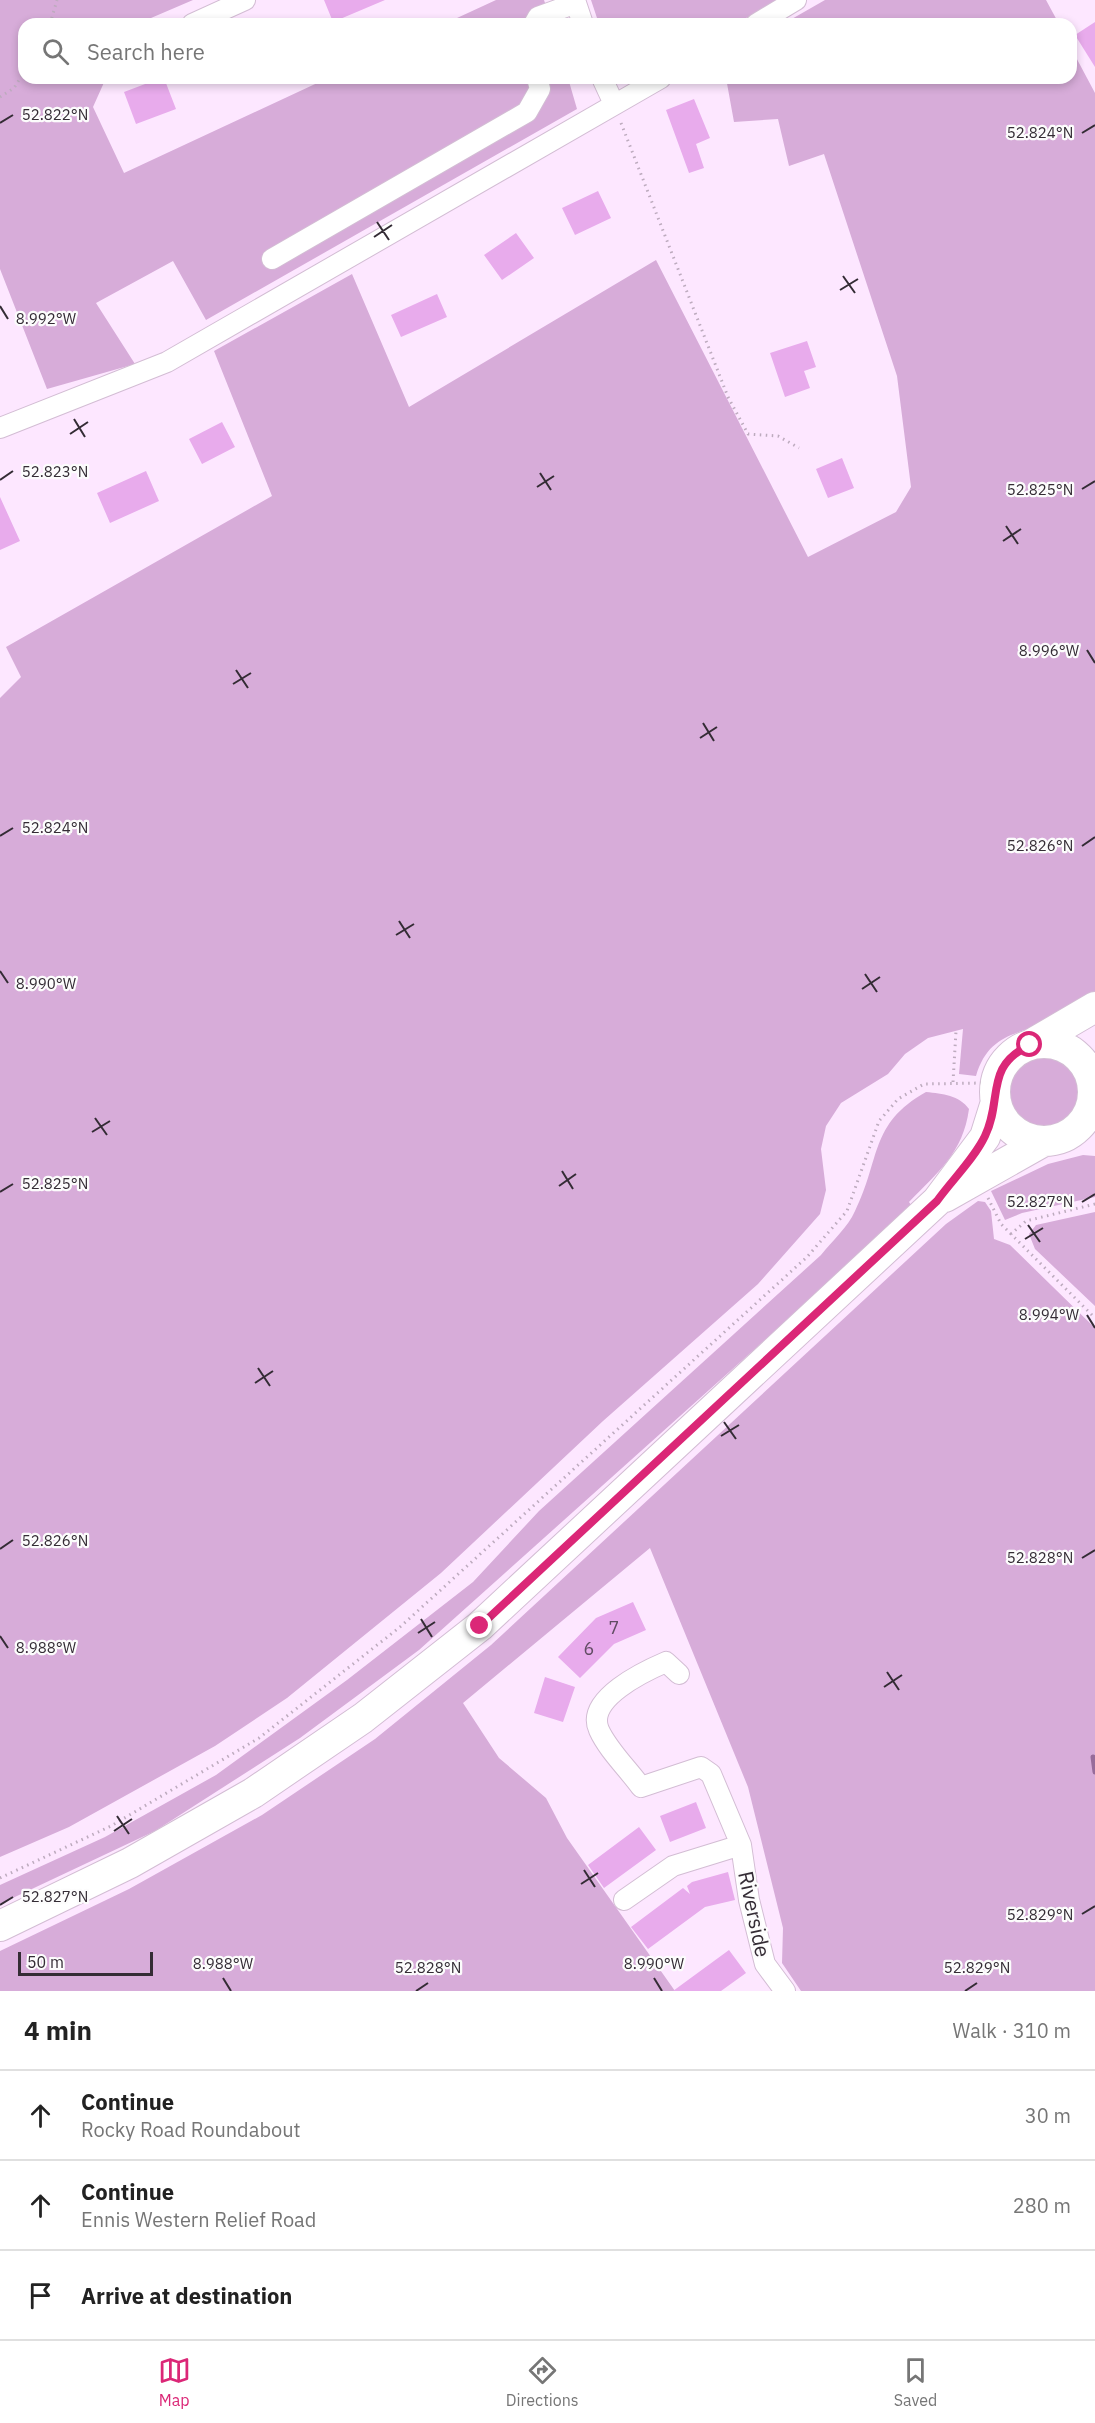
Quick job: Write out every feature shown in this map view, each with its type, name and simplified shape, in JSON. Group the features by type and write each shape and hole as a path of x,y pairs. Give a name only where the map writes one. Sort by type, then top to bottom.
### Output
{"main road":[{"path":"0,1926 130,1863 253,1793 363,1718 480,1626 937,1201 985,1137 1007,1060 1095,1006"},
{"path":"937,1201 1075,1130 1086,1117 1092,1102 1092,1075 1077,1056 1063,1047 1047,1043 1030,1045"},
{"path":"996,1093 1002,1118 1013,1130 1027,1138 1052,1140 1089,1138 1095,1141"}],"street":[{"path":"205,18 244,0"},
{"path":"766,18 796,0"},
{"path":"537,18 576,1 581,18"},
{"path":"272,259 527,112 540,89 539,84"},
{"path":"605,84 614,104"},
{"path":"0,428 167,362 650,84"},
{"name":"Riverside","path":"679,1674 666,1662 635,1676 604,1702 598,1716 599,1729 641,1787 690,1769 701,1767 711,1774 741,1845 749,1900 765,1964 774,1987"},
{"name":"Riverside","path":"624,1900 673,1866 741,1845"}],"path":[{"path":"52,18 57,0"},
{"path":"0,97 14,88 18,82"},
{"path":"614,104 728,397 748,434 778,436 800,448"},
{"path":"953,1082 956,1031"},
{"path":"0,1878 111,1826 259,1738 400,1627 807,1257 847,1211 879,1122 898,1099 924,1084 953,1082 996,1093"},
{"path":"985,1191 1000,1224 1095,1318"},
{"path":"1011,1233 1026,1221 1095,1204"}],"shaded area":[{"path":"0,0 193,0 151,18 18,18 18,84 103,84 93,107 124,173 315,84 570,84 577,109 206,320 173,261 96,303 135,364 47,389 0,269"},
{"path":"496,0 544,0 550,18 457,18"},
{"path":"591,0 777,0 746,18 597,18"},
{"path":"825,0 1046,0 1056,18 794,18"},
{"path":"1077,59 1095,93 1095,1000 1055,1019 1004,1038 988,1052 976,1076 959,1074 963,1029 928,1038 905,1054 888,1074 841,1103 826,1126 821,1149 826,1190 820,1214 758,1284 603,1421 441,1573 287,1698 215,1746 69,1827 0,1857 0,698 21,677 6,647 272,496 214,351 352,274 409,407 656,260 808,557 896,512 911,487 897,376 824,154 789,166 778,119 734,122 727,84 1077,84"},
{"path":"1051,1054 1064,1060 1075,1071 1081,1084 1079,1107 1064,1124 1051,1130 1035,1130 1022,1124 1007,1107 1005,1084 1011,1071 1028,1056"},
{"path":"926,1092 955,1098 969,1109 961,1138 948,1161 909,1202 915,1211 824,1287 419,1650 300,1738 155,1831 0,1904 0,1885 105,1837 216,1775 347,1680 473,1582 539,1511 821,1255 852,1217 885,1130 908,1104"},
{"path":"1083,1155 1095,1156 1095,1197 1022,1213 1005,1220 991,1191 1048,1164"},
{"path":"978,1201 985,1202 991,1211 994,1239 1010,1245 1095,1328 1095,1991 801,1991 782,1963 783,1928 748,1787 650,1548 463,1703 499,1758 546,1798 567,1838 675,1991 0,1991 0,1951 129,1889 262,1815 375,1739 491,1645 946,1224"},
{"path":"1095,1212 1095,1306 1035,1249 1029,1234 1036,1225"}],"building":[{"path":"324,0 385,0 342,18 331,18"},
{"path":"1095,22 1095,67 1077,38 1077,34"},
{"path":"145,84 166,84 176,109 136,124 124,92"},
{"path":"694,99 710,138 696,144 704,168 689,173 666,110"},
{"path":"598,191 611,218 575,235 562,208"},
{"path":"516,233 534,258 502,280 484,255"},
{"path":"437,294 447,317 401,337 391,315"},
{"path":"807,341 816,367 804,371 810,388 785,397 770,353"},
{"path":"222,422 235,447 202,464 189,439"},
{"path":"842,458 854,488 828,498 816,469"},
{"path":"146,471 159,501 110,523 97,493"},
{"path":"0,497 20,541 0,550"},
{"path":"633,1602 646,1630 614,1644 580,1678 558,1657 596,1618"},
{"path":"545,1677 575,1687 563,1722 534,1713"},
{"path":"696,1802 706,1828 670,1842 660,1816"},
{"path":"639,1827 656,1850 604,1888 588,1865"},
{"path":"728,1872 735,1900 705,1907 648,1949 631,1927 683,1888 690,1894 687,1886 692,1882"},
{"path":"729,1950 746,1973 721,1991 673,1991"}],"waterway":[{"path":"1093,1757 1095,1772"}],"route":[{"path":"480,1626 937,1201 985,1137 996,1102 996,1084 1000,1071 1007,1060 1030,1045"}]}
